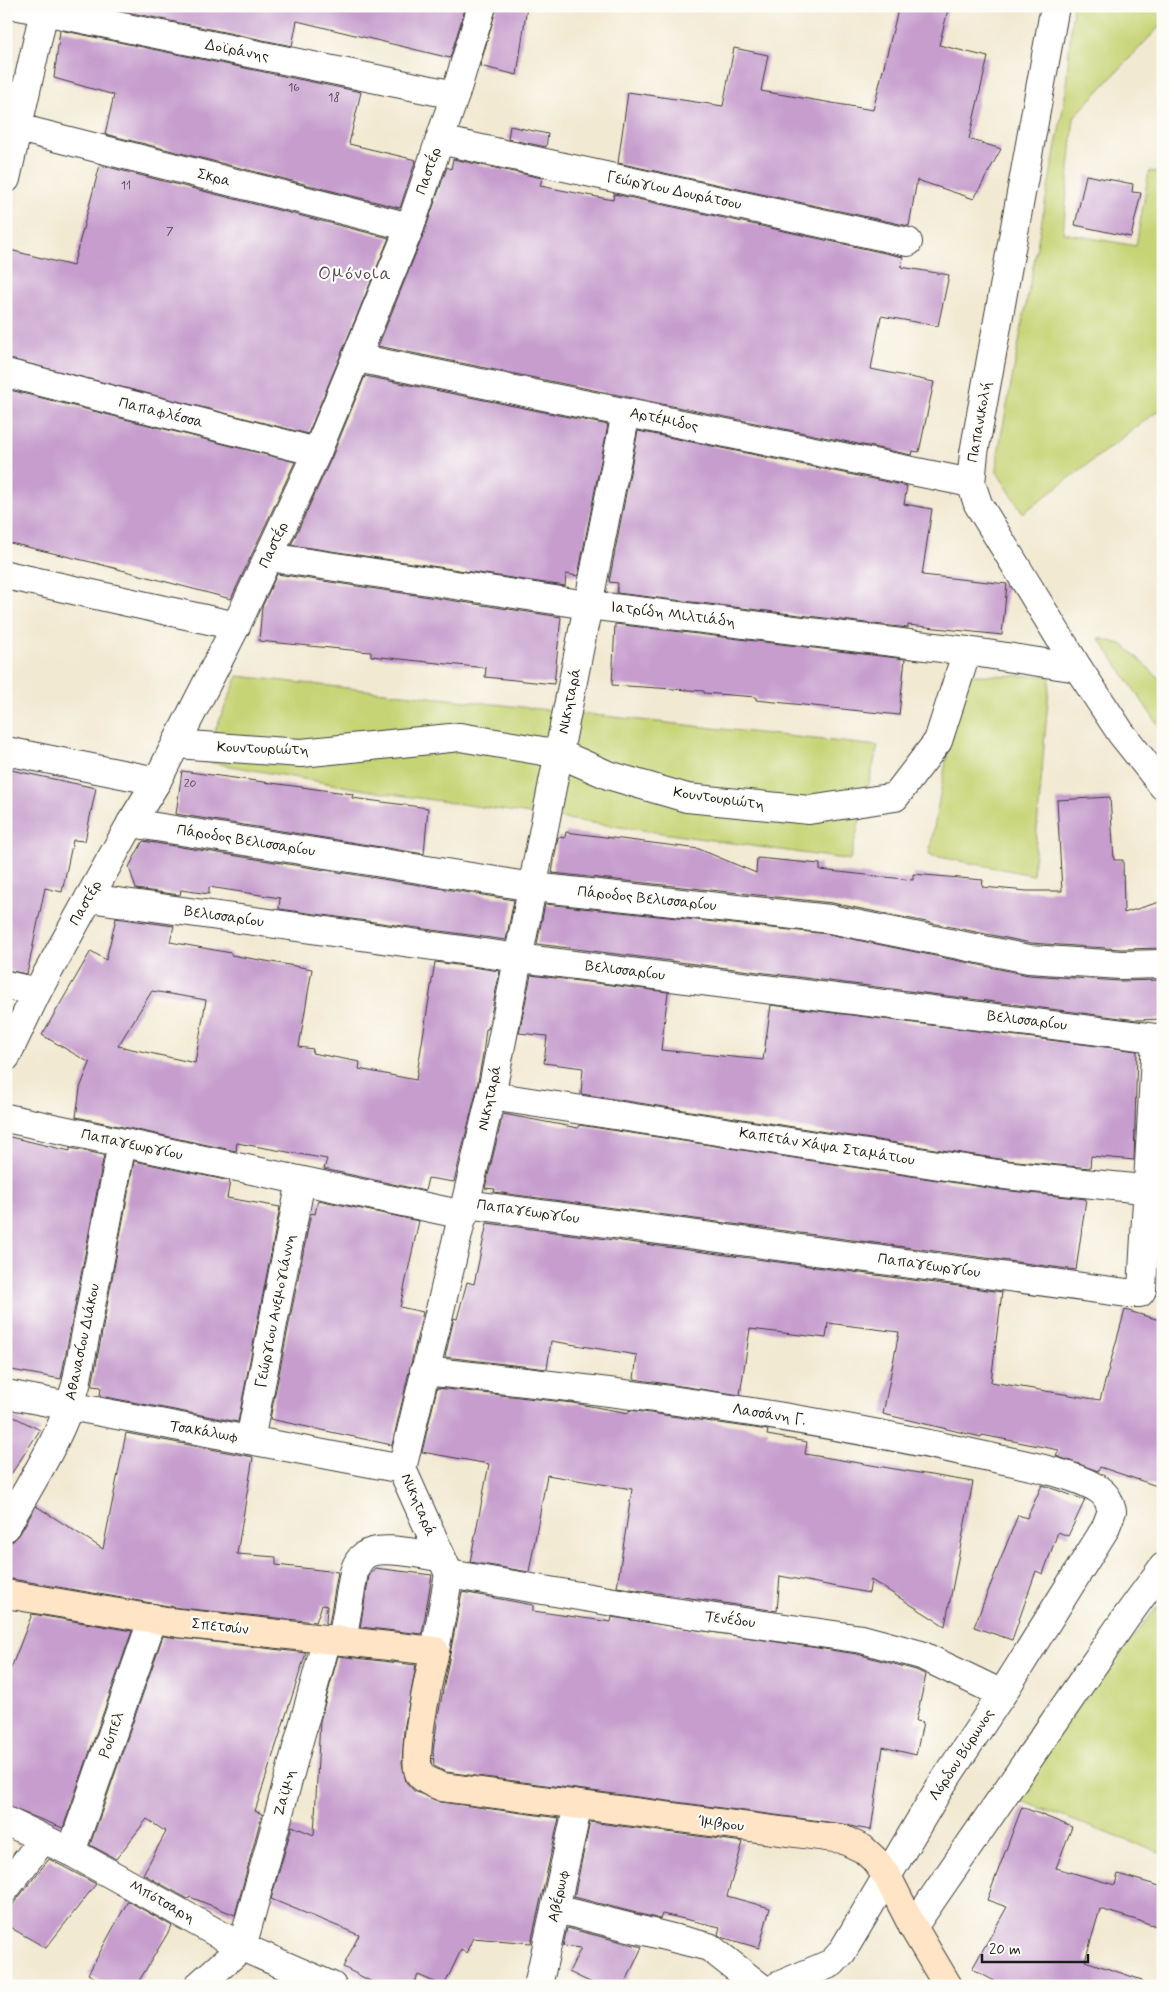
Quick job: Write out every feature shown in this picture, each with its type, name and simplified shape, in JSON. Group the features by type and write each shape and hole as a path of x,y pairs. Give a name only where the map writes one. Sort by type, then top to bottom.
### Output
{"street":[{"name":"Παστέρ","path":"6,1057 37,992 131,823 157,782 236,626 317,452 410,227 455,95 482,6"},
{"name":"Παπανικολή","path":"1055,6 974,453 971,483 978,504 1078,668 1121,733 1163,786"},
{"name":"Δοϊράνης","path":"31,9 455,95"},
{"path":"6,179 18,128 31,9"},
{"name":"Σκρα","path":"18,128 410,227"},
{"name":"Γεώργιου Δουράτσου","path":"440,140 908,242"},
{"name":"Αρτέμιδος","path":"357,358 971,483"},
{"name":"Παπαφλέσσα","path":"6,373 317,452"},
{"name":"Νικηταρά","path":"445,1566 402,1469 424,1371 492,1096 626,413"},
{"name":"Ιατρίδη Μιλτιάδη","path":"269,557 588,605 966,651 1078,668"},
{"path":"6,575 236,626"},
{"name":"Κουντουριώτη","path":"176,744 301,753 460,738 560,754 608,775 687,798 809,810 895,797 938,741 966,651"},
{"path":"6,751 157,782"},
{"name":"Πάροδος Βελισσαρίου","path":"131,823 533,886 830,919 1029,959 1121,965 1163,964"},
{"name":"Βελισσαρίου","path":"89,898 519,958 1081,1027 1159,1039"},
{"path":"6,985 37,992"},
{"name":"Παπαγεωργίου","path":"6,1118 301,1181 465,1209 1140,1293 1142,1290 1156,1191 1159,1039"},
{"name":"Καπετάν Χάψα Σταμάτιου","path":"492,1096 1004,1175 1156,1191"},
{"name":"Αθανασίου Διάκου","path":"6,1527 58,1434 70,1407 76,1386 122,1143"},
{"name":"Γεώργιου Ανεμογιάννη","path":"250,1440 301,1181"},
{"name":"Λασσάνη Γ.","path":"424,1371 644,1396 853,1430 943,1447 1067,1476 1097,1488 1106,1495"},
{"name":"Τσακάλωφ","path":"6,1394 402,1469"},
{"name":"Λόρδου Βύρωνος","path":"778,1986 832,1963 842,1952 940,1787 1002,1694 1105,1529 1112,1510 1106,1495"},
{"name":"Τενέδου","path":"334,1640 357,1563 364,1555 373,1551 383,1550 445,1566 667,1611 862,1639 920,1656 1002,1694"},
{"path":"435,1651 445,1566"},
{"path":"913,1927 1125,1618 1163,1567"},
{"name":"Σπετσών","path":"6,1594 178,1623 435,1651"},
{"name":"Ρούπελ","path":"71,1852 153,1618"},
{"name":"Ζαϊμη","path":"242,1947 334,1640"},
{"name":"Ίμβρου","path":"435,1651 424,1695 417,1762 420,1774 428,1780 442,1787 842,1839 853,1843 868,1854 886,1876 913,1927 948,1986"},
{"name":"Αβέρωφ","path":"537,1985 556,1909 578,1805"},
{"name":"Μπότσαρη","path":"6,1821 71,1852 242,1947 323,1984"},
{"path":"6,1888 43,1839"},
{"path":"556,1909 709,1947 759,1986"},
{"path":"198,1986 242,1947"}],"green space":[{"path":"1073,6 1163,6 1163,23 1074,117 1063,233 1136,246 1149,171 1163,173 1163,407 1023,513 997,472 998,453 1065,98"},
{"path":"1099,638 1124,645 1163,682 1163,732"},
{"path":"962,675 1050,676 1033,875 929,855"},
{"path":"238,676 878,746 850,860 377,792 202,761"},
{"path":"1163,1600 1163,1854 1021,1801 1015,1791 1046,1746"}],"building":[{"path":"98,6 466,6 450,58 297,21 292,46"},
{"path":"497,6 527,6 517,75 480,66"},
{"path":"899,6 949,6 939,45 988,57 969,139 1001,149 974,199 917,180 909,226 618,163 628,92 723,106 734,48 768,55 761,91 873,110"},
{"path":"60,30 361,92 349,144 416,160 400,208 105,134 114,95 54,78"},
{"path":"510,126 548,134 546,147 508,139"},
{"path":"453,159 542,178 540,186 613,200 614,194 903,257 901,267 949,275 938,326 881,316 871,369 934,382 919,452 913,451 912,455 378,346 424,233 447,167 451,169"},
{"path":"100,165 389,238 308,434 6,358 6,249 73,266"},
{"path":"1086,175 1133,184 1132,192 1141,193 1131,237 1075,225"},
{"path":"365,376 608,425 578,576 566,574 565,586 291,545 331,459"},
{"path":"6,389 295,462 231,599 6,542"},
{"path":"638,431 907,486 904,504 932,509 922,575 1007,584 1002,635 908,625 908,628 617,593 618,583 609,582"},
{"path":"277,574 561,617 554,684 485,677 486,668 371,656 371,652 259,641 262,607"},
{"path":"615,624 905,659 899,715 756,700 756,697 704,693 704,691 612,685"},
{"path":"6,769 96,788 85,841 73,840 62,892 45,888 27,974 6,970"},
{"path":"182,771 353,794 352,798 428,808 424,854 176,814"},
{"path":"1110,797 1114,860 1123,860 1124,913 1163,901 1163,948 1121,949 1031,943 832,903 552,873 558,837 565,838 566,832 699,849 756,873 757,858 820,864 820,870 913,880 913,874 983,880 982,887 1027,891 1062,891 1057,800"},
{"path":"143,841 514,900 506,940 279,909 280,898 209,887 209,894 181,890 180,895 136,889 129,867"},
{"path":"545,904 828,934 1028,975 1120,981 1163,980 1163,1019 1137,1020 537,944"},
{"path":"116,918 174,926 170,942 312,969 299,1047 313,1049 312,1053 360,1062 359,1069 416,1080 435,962 500,971 488,1029 486,1029 476,1093 454,1182 428,1178 425,1191 324,1169 327,1159 237,1143 236,1151 76,1117 80,1088 90,1063 42,1035 91,951 106,960","holes":["152,991 206,1000 195,1063 118,1046"]},
{"path":"531,975 668,992 661,1050 763,1060 771,1005 1137,1051 1134,1160 1091,1156 1090,1168 1006,1160 581,1094 583,1068 544,1063 547,1036 519,1033"},
{"path":"503,1114 578,1128 579,1125 1002,1190 1086,1199 1076,1270 494,1192 495,1189 485,1188"},
{"path":"6,1136 70,1151 70,1148 104,1155 61,1379 6,1369"},
{"path":"134,1161 230,1181 227,1198 280,1207 238,1422 100,1396 101,1387 92,1386"},
{"path":"318,1200 419,1221 400,1307 423,1312 392,1445 270,1419 311,1213 315,1214"},
{"path":"487,1223 1002,1292 991,1382 1100,1400 1125,1310 1163,1321 1163,1488 1100,1467 1098,1471 1056,1456 1059,1450 982,1435 981,1437 883,1414 899,1332 828,1323 826,1338 750,1329 740,1395 634,1379 637,1355 551,1341 547,1369 445,1357 454,1318 457,1319 467,1282 474,1284"},
{"path":"437,1388 573,1403 629,1413 629,1410 768,1430 767,1435 807,1442 805,1454 973,1482 945,1626 871,1580 869,1593 780,1576 777,1611 617,1587 632,1489 547,1475 529,1572 470,1562 489,1464 422,1452"},
{"path":"6,1413 40,1430 6,1482"},
{"path":"126,1433 253,1457 237,1554 276,1557 276,1565 338,1572 329,1624 326,1623 327,1606 322,1605 316,1622 180,1608 6,1578 6,1543 13,1541 19,1535 36,1506 103,1549"},
{"path":"1042,1485 1085,1500 1068,1536 1058,1532 1043,1574 1036,1571 1012,1640 974,1627 1018,1515 1027,1518"},
{"path":"375,1568 432,1575 422,1634 360,1627 369,1576"},
{"path":"462,1592 533,1605 533,1611 611,1622 612,1617 857,1654 916,1670 926,1675 916,1721 923,1722 916,1755 883,1747 871,1830 844,1824 446,1772 434,1766 433,1751"},
{"path":"32,1614 132,1631 63,1828 6,1806 6,1681"},
{"path":"163,1636 306,1653 255,1811 262,1814 235,1915 190,1897 188,1899 143,1874 166,1832 147,1819 116,1859 90,1845"},
{"path":"338,1656 416,1665 404,1730 402,1763 406,1782 414,1791 440,1802 559,1818 531,1943 473,1938 466,1953 461,1950 444,1986 418,1975 413,1986 380,1986 343,1967 359,1935 271,1899 292,1826 314,1835 320,1721"},
{"path":"1022,1807 1072,1827 1056,1868 1115,1885 1118,1874 1163,1887 1163,1928 1100,1909 1085,1961 1142,1980 1141,1986 1004,1986 972,1969 1007,1907 987,1900"},
{"path":"590,1822 743,1842 727,1896 770,1908 759,1948 721,1937 718,1934 720,1927 662,1914 660,1919 574,1897"},
{"path":"49,1859 96,1884 46,1948 6,1925 6,1913"},
{"path":"128,1901 172,1926 136,1986 109,1986 88,1974"},
{"path":"567,1928 642,1947 624,1986 598,1986 569,1972 581,1948 563,1946"}],"district":[{"name":"Ομόνοια","path":"355,274"}]}
